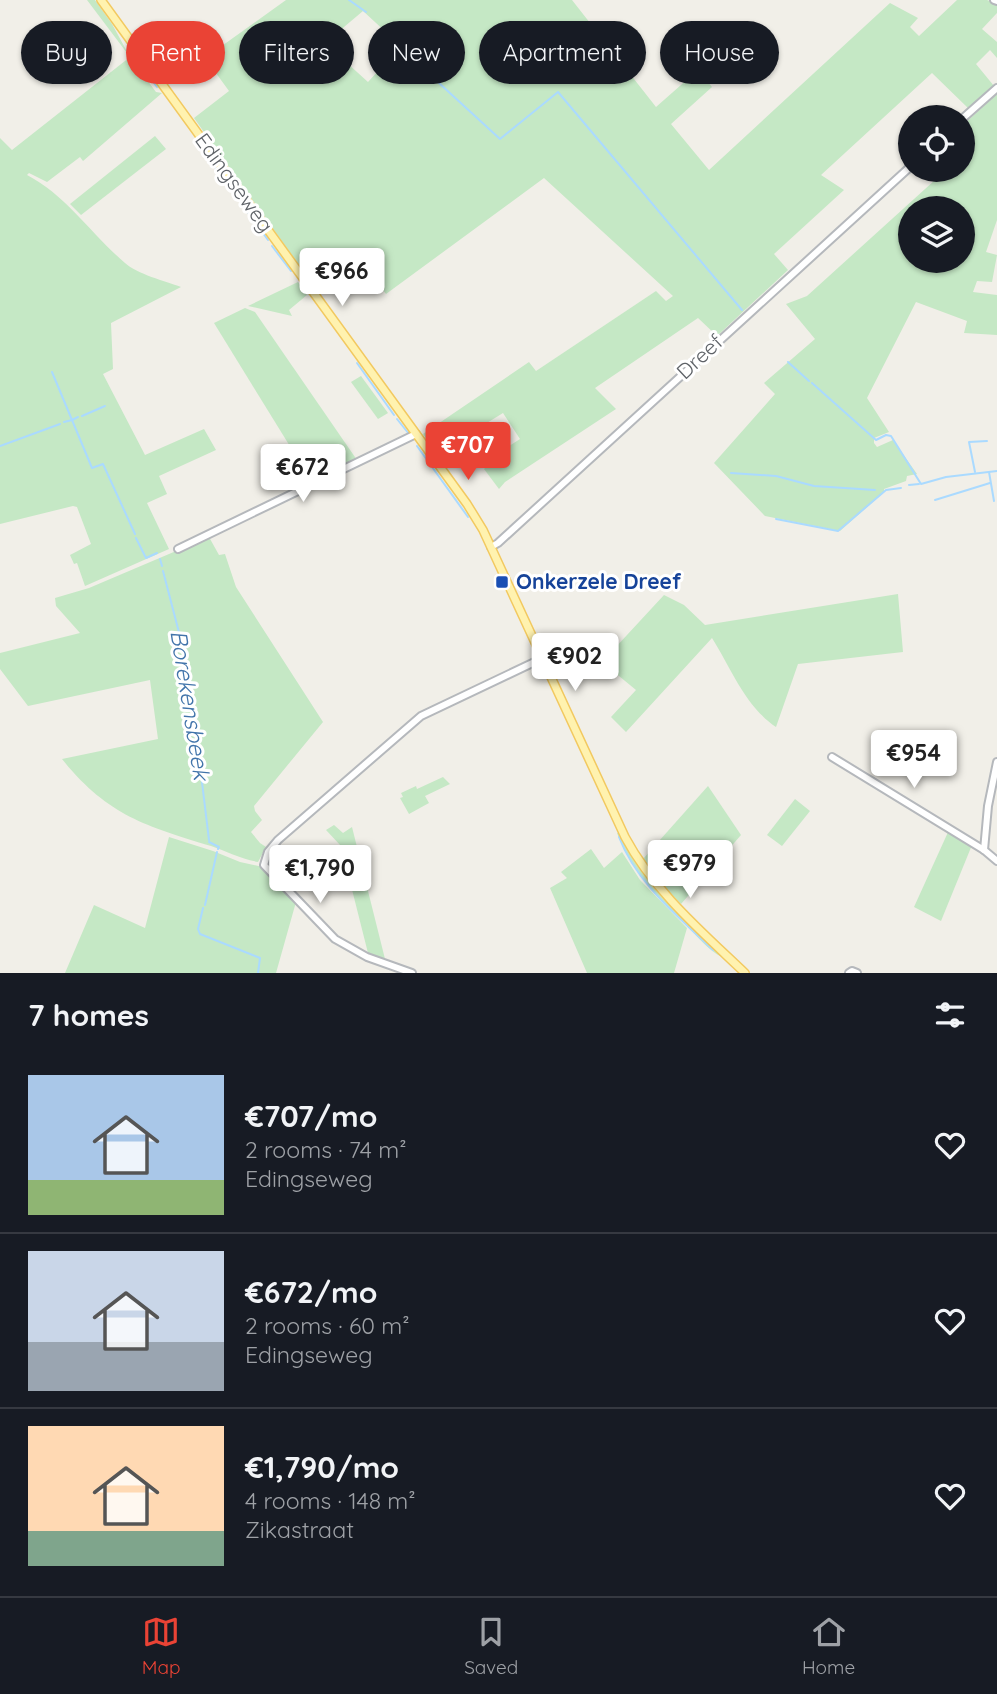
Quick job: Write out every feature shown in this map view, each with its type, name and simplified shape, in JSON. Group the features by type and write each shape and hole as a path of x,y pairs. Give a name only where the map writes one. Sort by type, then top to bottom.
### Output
{"main road":[{"name":"Edingseweg","path":"101,0 467,504 491,547 633,853 659,888 745,973"}],"street":[{"path":"975,108 997,88"},
{"name":"Dreef","path":"491,547 898,178"},
{"path":"178,548 416,434"},
{"path":"412,973 367,957 335,939 264,865 268,852 278,840 416,719 543,658"},
{"path":"832,757 984,850 997,861"},
{"path":"984,850 988,806 997,762"},
{"path":"849,973 857,973"}],"green space":[{"path":"87,0 95,0 110,21 103,21"},
{"path":"286,0 572,0 588,21 479,21 479,84 638,84 656,107 682,84 710,84 712,87 671,124 709,170 890,3 918,18 910,27 919,36 957,0 987,0 997,4 997,13 982,29 997,42 997,58 990,50 976,64 994,86 973,105 965,105 932,73 821,175 844,190 774,254 788,270 717,336 698,318 595,388 616,409 505,482 499,489 484,469 493,461 491,458 520,439 503,413 437,454 423,434 529,362 536,371 656,291 666,301 673,296 544,178 386,294 359,258 316,289 194,118 229,91 224,84 225,44 239,34 239,84 354,84 354,69 368,84 465,84 465,21 374,21 363,11 351,21 257,21"},
{"path":"112,24 126,50 112,33"},
{"path":"126,60 126,84 150,84 156,92 162,93 83,161 80,157 47,182 29,173 27,175 54,193 130,267 181,287 111,323 113,369 103,374 145,455 204,429 216,450 159,476 167,494 147,503 169,549 85,586 77,563 74,564 70,555 91,544 77,507 0,524 0,138 12,150 96,84 112,84 112,71"},
{"path":"997,94 997,220 986,252 997,255 992,282 977,281 973,292 997,295 997,335 964,333 967,321 916,302 867,398 889,432 874,438 874,443 877,447 893,440 917,474 907,476 906,481 884,489 884,492 840,531 765,516 714,463 775,394 764,383 815,339 786,304 807,296 898,214 898,273 975,273 975,196 917,196 933,182 975,182 975,114"},
{"path":"155,136 166,149 81,215 70,204"},
{"path":"298,282 307,295 289,310 292,316 248,306"},
{"path":"245,308 255,312 357,460 312,482 214,323"},
{"path":"361,376 388,413 378,419 351,382"},
{"path":"209,537 219,555 225,554 236,587 323,722 254,806 262,820 251,832 266,847 258,862 166,832 129,816 95,793 62,759 158,739 150,680 28,706 0,669 0,653 80,633 56,606 55,598 89,588"},
{"path":"898,594 903,652 798,664 776,727 747,698 712,638 626,732 611,717 636,690 602,662 664,595 684,605 705,625"},
{"path":"443,777 450,784 425,796 429,803 409,814 400,798 403,797 401,793"},
{"path":"708,786 741,835 681,904 655,877 643,859"},
{"path":"795,799 810,811 782,846 767,835"},
{"path":"334,825 343,833 352,827 386,963 369,957 341,846 326,830"},
{"path":"949,830 972,845 941,921 914,907"},
{"path":"617,833 620,833 634,860 653,887 722,957 704,944 647,884 630,860"},
{"path":"169,837 240,862 263,867 296,902 276,973 65,973 94,905 145,928"},
{"path":"591,849 604,868 622,852 640,880 687,928 674,973 587,973 550,888 567,878 561,872"}],"waterway":[{"path":"349,0 366,12"},
{"path":"440,84 500,139 558,92 742,310"},
{"path":"198,144 202,149"},
{"path":"206,154 220,174"},
{"path":"223,177 268,240"},
{"path":"272,246 291,271"},
{"path":"788,362 809,381"},
{"path":"357,363 394,415"},
{"path":"52,372 72,420 78,417"},
{"path":"812,383 876,440 886,435 891,436 921,484 946,477 997,471"},
{"path":"82,416 105,406"},
{"path":"397,419 409,434"},
{"name":"Borekensbeek","path":"64,422 72,420 92,468 103,464 135,534"},
{"name":"Borekensbeek","path":"0,446 60,424"},
{"path":"975,472 969,442 987,441"},
{"path":"417,446 468,517"},
{"path":"989,472 994,501"},
{"path":"731,473 776,476 814,486 875,490"},
{"path":"935,500 990,483"},
{"path":"909,485 919,484"},
{"path":"776,519 838,531 886,490 901,488"},
{"name":"Borekensbeek","path":"136,538 146,558 157,553"},
{"name":"Borekensbeek","path":"160,559 162,566"},
{"name":"Borekensbeek","path":"163,571 188,667 209,840"},
{"path":"619,837 636,870 647,884 713,950"},
{"name":"Borekensbeek","path":"209,842 219,847 218,849"},
{"name":"Borekensbeek","path":"205,905 217,852"},
{"name":"Borekensbeek","path":"203,908 198,929 200,934 260,958 258,973"}],"place":[{"name":"Onkerzele Dreef","path":"502,582"}]}
